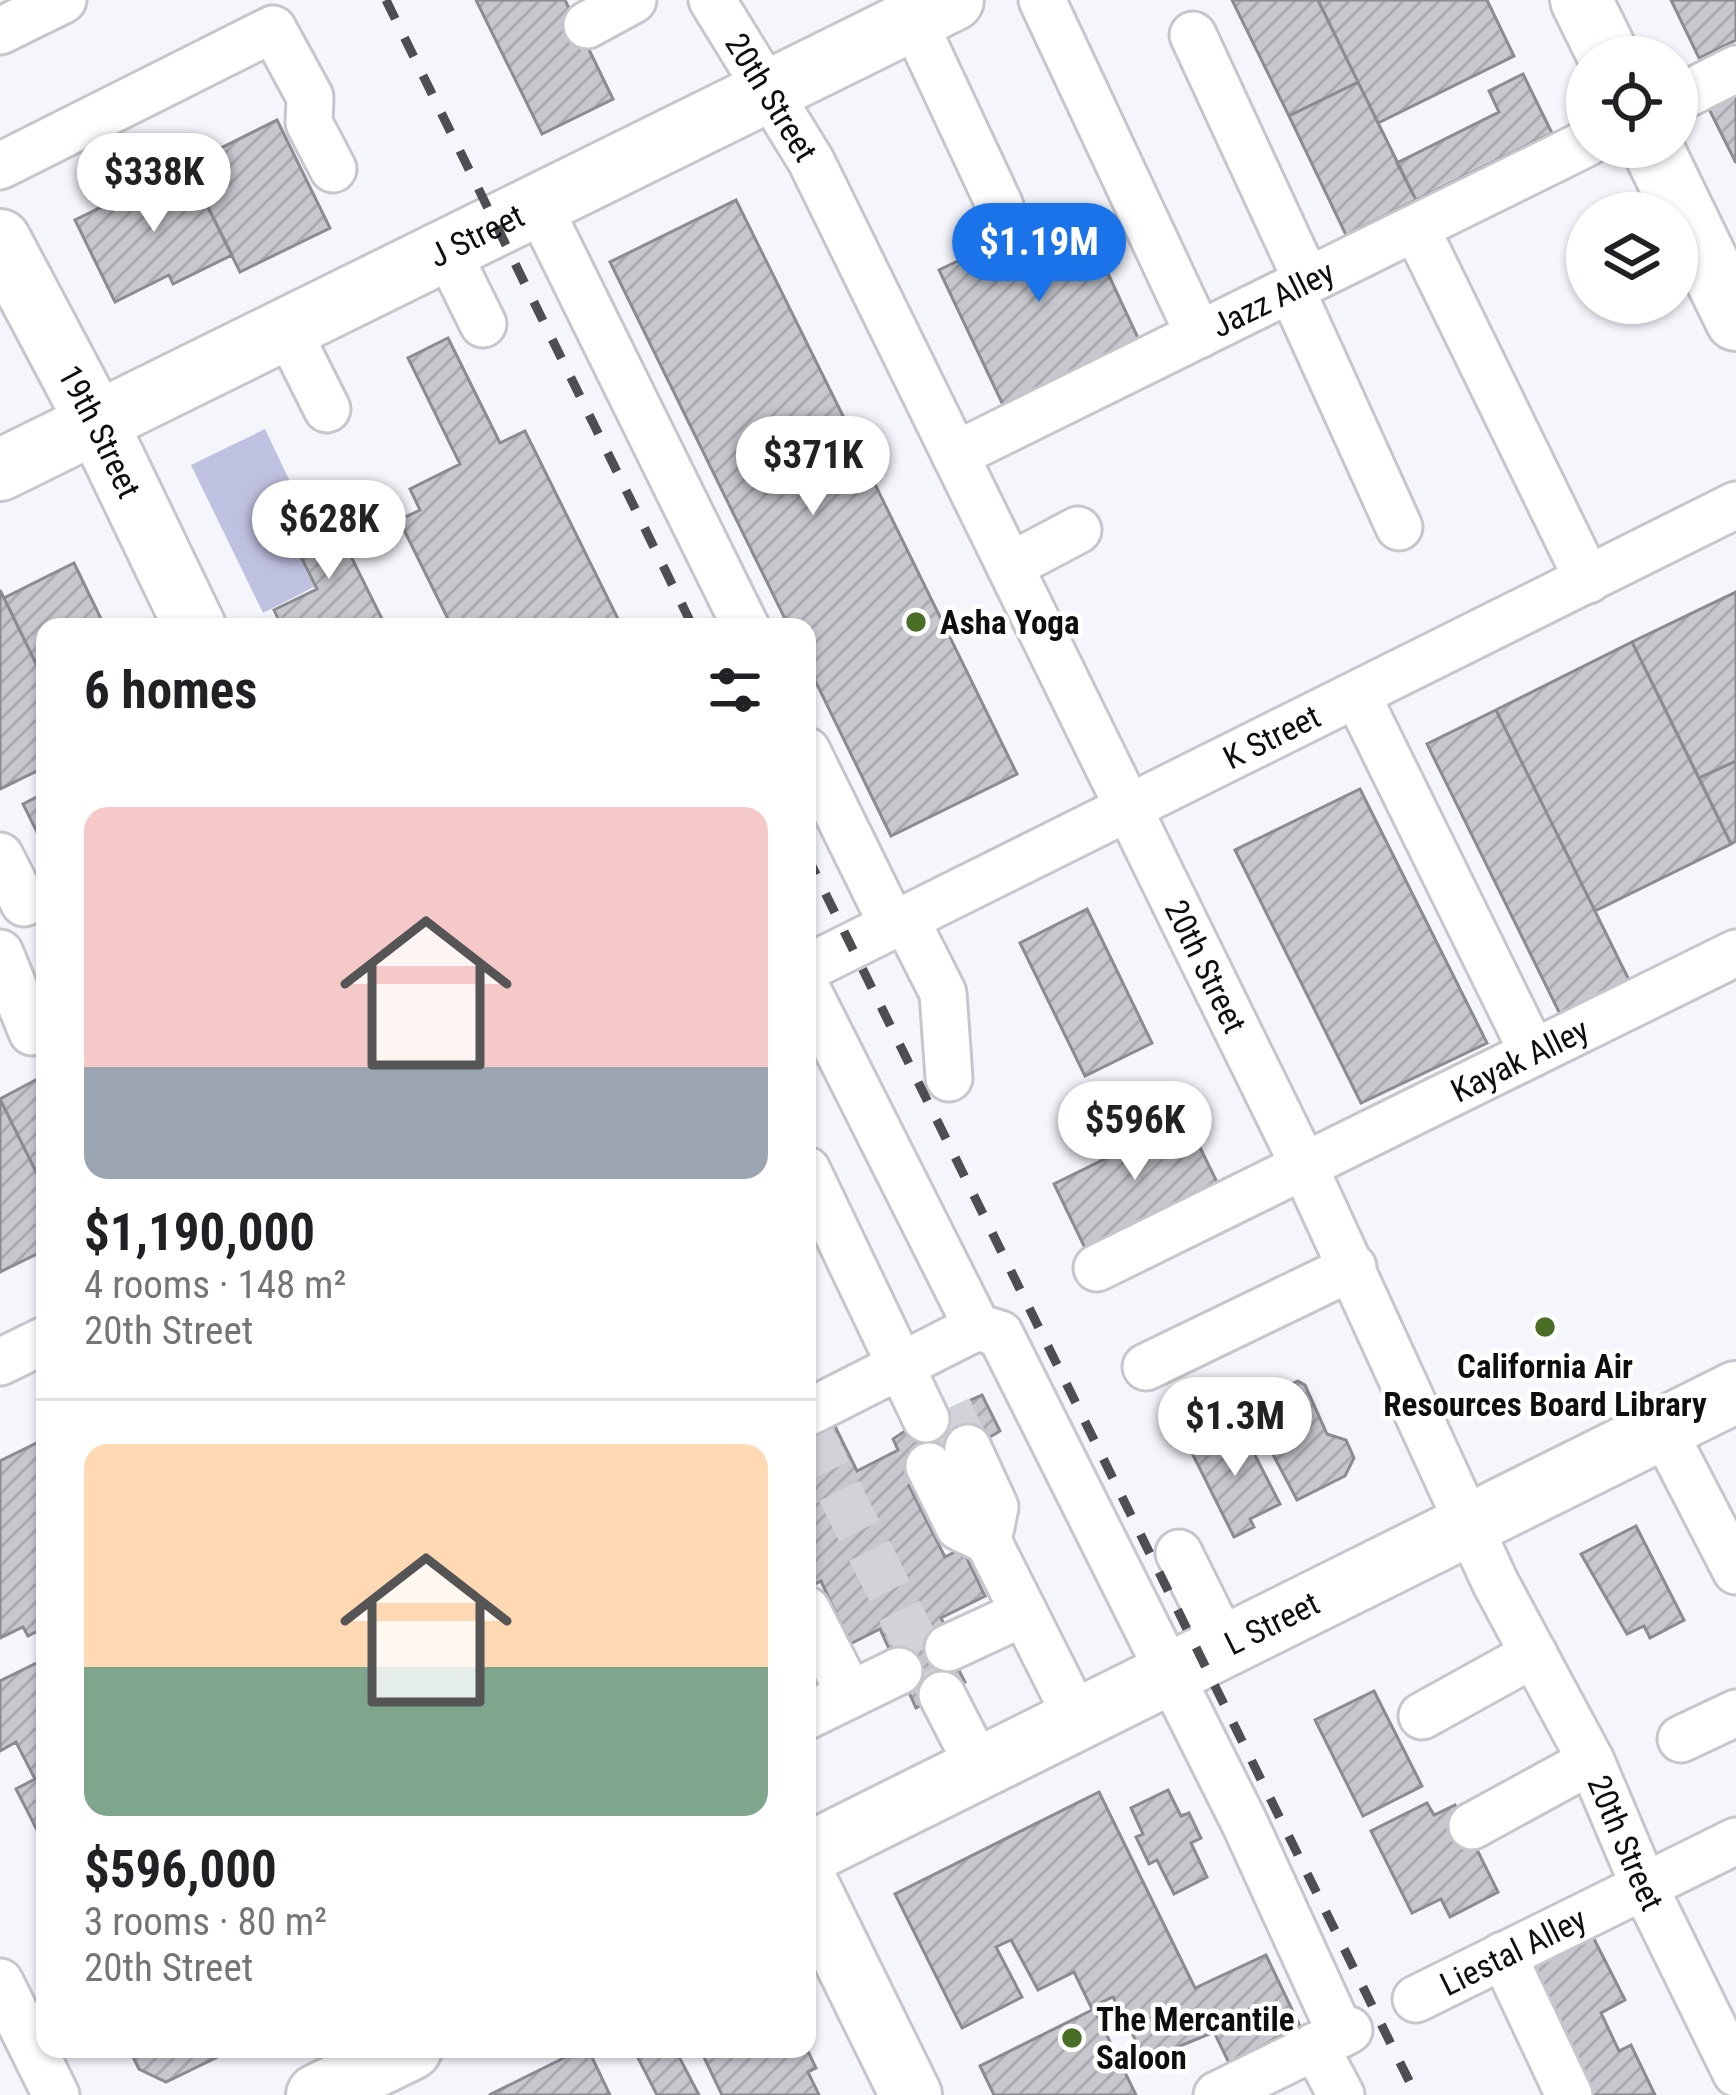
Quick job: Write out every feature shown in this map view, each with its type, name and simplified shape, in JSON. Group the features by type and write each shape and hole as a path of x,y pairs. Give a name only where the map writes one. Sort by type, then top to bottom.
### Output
{"main road":[{"path":"1581,0 1599,36"},
{"name":"J Street","path":"0,470 933,10"},
{"path":"1662,168 1736,320"},
{"name":"19th Street","path":"0,240 97,422 191,618"},
{"name":"L Street","path":"816,1850 1736,1392"},
{"path":"816,1901 911,2095"},
{"path":"317,2095 393,2058"}],"street":[{"path":"0,31 63,0"},
{"path":"587,25 633,0"},
{"name":"20th Street","path":"712,0 811,161 1304,1166 1471,1525 1591,1761 1644,1886 1736,2073"},
{"path":"1042,0 1198,335"},
{"path":"933,10 1000,206"},
{"path":"0,166 273,29 310,97 310,123 333,170"},
{"path":"1193,35 1399,527"},
{"path":"1698,89 1736,70"},
{"name":"Jazz Alley","path":"955,455 1566,152"},
{"path":"537,203 742,618"},
{"path":"1415,228 1588,580"},
{"path":"446,249 483,324"},
{"path":"286,329 327,409"},
{"name":"K Street","path":"816,964 1736,505"},
{"path":"1010,566 1078,530"},
{"path":"1358,697 1533,1053"},
{"path":"816,768 943,993 949,1078"},
{"path":"0,856 23,904"},
{"path":"0,953 32,1032"},
{"name":"Kayak Alley","path":"1097,1268 1736,953"},
{"path":"816,1007 977,1327"},
{"path":"816,1188 938,1438 959,1527 988,1541 1078,1720"},
{"path":"1146,1367 1352,1267"},
{"path":"816,1419 903,1365 977,1327 1000,1334 1170,1672 1335,2037 1340,2095"},
{"path":"0,1362 36,1344"},
{"path":"1663,1428 1736,1571"},
{"path":"1179,1553 1225,1646"},
{"path":"948,1648 1024,1613"},
{"path":"816,1628 850,1695"},
{"path":"1422,1717 1534,1654"},
{"path":"816,1712 899,1672"},
{"path":"943,1695 980,1769"},
{"path":"1681,1739 1736,1713"},
{"path":"1472,1826 1591,1761"},
{"name":"Liestal Alley","path":"1416,1999 1736,1840"},
{"path":"1503,1955 1569,2095"},
{"path":"0,1982 36,2055"},
{"path":"1216,2095 1335,2037"},
{"path":"38,2058 56,2095"}],"shaded area":[{"path":"265,429 294,490 272,502 314,587 263,613 191,465"}],"building":[{"path":"476,0 565,0 613,99 542,134"},
{"path":"1232,0 1318,0 1358,82 1289,116"},
{"path":"1318,0 1487,0 1514,56 1378,123"},
{"path":"1671,0 1736,0 1736,40 1699,58 1698,36 1688,36"},
{"path":"1523,74 1552,133 1416,200 1397,163 1499,112 1489,91"},
{"path":"1358,82 1416,200 1346,235 1289,116"},
{"path":"1736,86 1736,163 1705,101"},
{"path":"277,120 330,228 240,272 187,165"},
{"path":"187,165 232,255 173,284 169,275 115,302 75,220"},
{"path":"736,200 843,416 836,420 863,473 868,470 1017,774 891,836 816,682 816,618 785,618 610,262"},
{"path":"1076,205 1139,340 1003,405 939,270"},
{"path":"448,338 500,443 525,431 618,618 448,618 399,520 420,510 410,489 460,464 408,358"},
{"path":"328,510 382,618 278,618 274,610 317,589 287,529"},
{"path":"74,563 101,618 36,618 36,664 4,598"},
{"path":"0,590 36,664 36,771 0,789"},
{"path":"1736,592 1736,761 1699,778 1632,642"},
{"path":"1632,642 1731,844 1595,911 1496,710"},
{"path":"1496,710 1629,980 1560,1014 1427,744"},
{"path":"1736,761 1736,841 1731,844 1699,778"},
{"path":"1360,789 1487,1043 1361,1103 1235,850"},
{"path":"36,798 36,830 23,804"},
{"path":"1087,909 1152,1043 1085,1076 1020,943"},
{"path":"36,1080 36,1172 0,1099"},
{"path":"0,1099 36,1172 36,1254 0,1272"},
{"path":"1186,1119 1217,1182 1085,1248 1054,1184"},
{"path":"1298,1381 1305,1385 1327,1434 1346,1440 1354,1458 1345,1476 1297,1500 1247,1405"},
{"path":"982,1395 1000,1431 909,1486 945,1557 962,1548 985,1596 941,1618 949,1634 942,1637 965,1682 916,1708 880,1629 850,1644 821,1581 816,1584 816,1427 831,1418 857,1471 898,1450 893,1439"},
{"path":"1239,1424 1280,1504 1250,1519 1254,1527 1234,1537 1190,1449"},
{"path":"36,1443 36,1632 28,1636 23,1627 0,1638 0,1461"},
{"path":"1636,1526 1684,1620 1650,1638 1644,1626 1627,1634 1581,1554"},
{"path":"36,1663 36,1828 16,1789 35,1779 16,1742 0,1751 0,1681"},
{"path":"1374,1691 1422,1786 1363,1816 1315,1720"},
{"path":"1168,1790 1181,1816 1189,1813 1201,1838 1191,1843 1207,1877 1174,1894 1157,1860 1149,1864 1136,1837 1143,1834 1131,1808"},
{"path":"1099,1792 1195,1988 1266,1955 1300,2026 1229,2063 1214,2032 1146,2060 1113,1997 1091,2007 1074,1972 1038,1990 1011,1940 996,1947 1022,1997 962,2028 895,1894"},
{"path":"1427,1803 1434,1815 1455,1805 1498,1892 1450,1917 1441,1899 1412,1913 1371,1831"},
{"path":"1590,1931 1625,2000 1601,2013 1619,2051 1631,2045 1655,2095 1587,2095 1523,1965"},
{"name":"The Mercantile Saloon","path":"1094,2009 1136,2095 994,2095 980,2066"},
{"path":"134,2058 215,2058 166,2082 139,2069"},
{"path":"564,2058 592,2058 610,2095 489,2095"},
{"path":"638,2058 680,2058 699,2095 657,2095"},
{"path":"704,2058 811,2058 816,2068 808,2072 819,2095 722,2095"}],"tunnel":[{"path":"949,1408 968,1448"},
{"path":"816,1445 942,1695"}],"railway":[{"path":"386,0 689,618"},
{"path":"816,874 1416,2095"}],"place":[{"name":"Asha Yoga","path":"916,622"},
{"name":"California Air Resources Board Library","path":"1545,1327"},
{"name":"The Mercantile Saloon","path":"1072,2038"}]}
